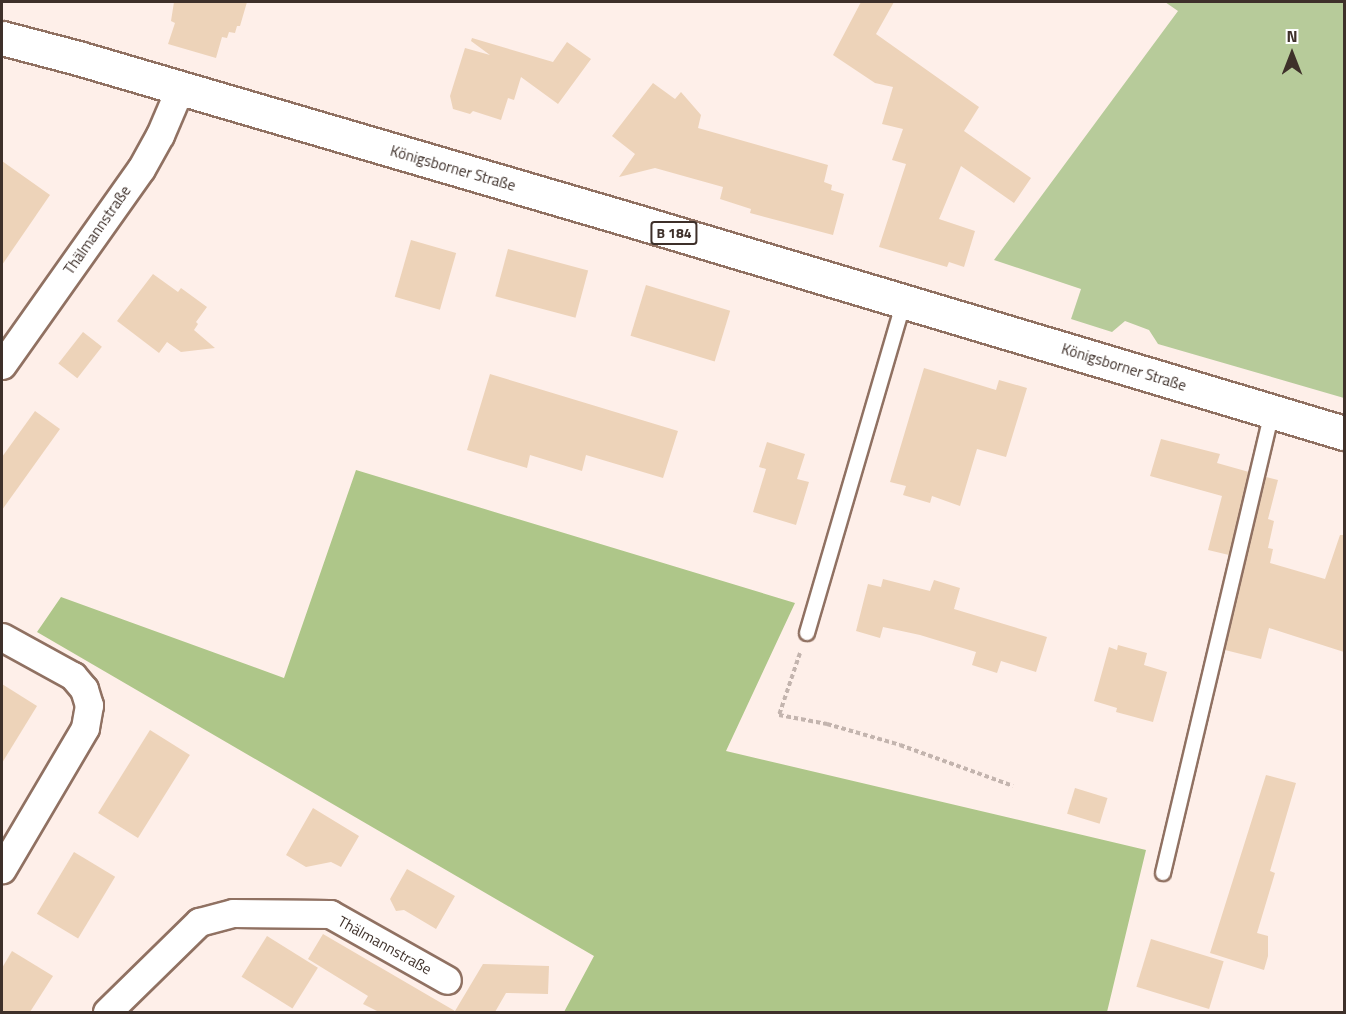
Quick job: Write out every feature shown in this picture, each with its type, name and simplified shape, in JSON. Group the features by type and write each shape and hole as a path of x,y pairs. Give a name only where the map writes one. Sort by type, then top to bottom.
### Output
{"main road":[{"name":"Königsborner Straße","path":"2,38 180,88 904,301 1344,433"}],"street":[{"name":"Thälmannstraße","path":"2,365 141,168 169,117 180,88"},
{"path":"2,637 74,676 84,689 89,705 85,728 2,869"},
{"name":"Thälmannstraße","path":"107,1012 199,922 233,914 330,914 447,980"}],"lane":[{"path":"807,633 904,301"},
{"path":"1163,873 1272,412"}],"path":[{"path":"807,633 779,715 827,724 900,745 1013,786"}],"green space":[{"path":"1165,2 1344,2 1344,398 1158,344 1149,330 1125,321 1112,332 1071,319 1081,289 994,260 1178,11"},
{"path":"356,470 795,603 726,751 1146,850 1107,1012 564,1012 594,956 37,632 61,597 284,678"}],"building":[{"path":"174,2 247,2 240,26 237,26 235,33 229,32 227,38 222,37 216,58 168,44 175,23 171,21"},
{"path":"861,2 894,2 876,34 979,107 964,131 1031,178 1014,203 961,166 939,219 975,231 964,267 949,262 947,267 879,247 906,164 892,160 903,129 882,124 893,87 875,83 833,55"},
{"path":"472,38 553,62 567,42 591,59 558,104 521,77 514,100 508,98 501,120 473,111 470,114 453,109 450,96 465,48 490,55 471,41"},
{"path":"653,83 675,99 681,92 701,115 698,128 828,165 824,182 832,185 831,190 844,194 833,235 750,213 751,209 720,199 723,187 655,168 619,177 635,154 612,136"},
{"path":"2,161 50,195 2,265"},
{"path":"411,240 456,253 440,310 395,297"},
{"path":"508,249 588,270 575,318 495,296"},
{"path":"153,274 178,292 181,288 207,307 196,322 198,324 194,330 215,348 181,352 167,342 159,353 117,321"},
{"path":"646,285 730,311 715,361 631,336"},
{"path":"83,332 102,347 77,378 58,364"},
{"path":"924,368 996,390 999,380 1027,388 1006,457 977,449 960,506 932,496 930,503 903,495 906,486 890,482"},
{"path":"490,374 678,431 663,478 586,455 582,471 530,455 527,468 467,450"},
{"path":"35,411 60,429 2,510 2,457"},
{"path":"1161,439 1220,454 1217,463 1249,472 1229,555 1208,550 1222,496 1150,476"},
{"path":"767,442 805,454 797,479 809,482 796,525 753,512 766,469 759,467"},
{"path":"1266,477 1278,480 1268,519 1274,521 1268,548 1273,549 1270,563 1325,579 1340,535 1344,535 1344,652 1269,628 1261,659 1225,650"},
{"path":"883,579 930,591 934,580 960,588 954,609 1047,637 1036,672 1001,661 997,673 972,665 976,652 920,635 883,627 880,638 856,631 868,584 881,587"},
{"path":"1118,645 1147,653 1144,665 1167,672 1153,722 1116,712 1117,708 1094,701 1109,647 1117,650"},
{"path":"2,684 37,706 2,763"},
{"path":"150,730 190,755 138,838 98,813"},
{"path":"1266,775 1296,783 1270,871 1275,873 1257,933 1268,936 1268,956 1264,970 1210,953"},
{"path":"1075,788 1108,798 1100,824 1067,814"},
{"path":"313,808 359,836 341,867 331,862 306,867 286,855"},
{"path":"74,852 115,877 78,938 37,914"},
{"path":"407,869 455,896 436,929 404,910 396,911 390,899"},
{"path":"323,934 455,1011 483,964 549,966 548,994 506,993 495,1012 379,1012 363,1004 368,996 308,959"},
{"path":"267,936 318,968 292,1009 242,977"},
{"path":"1151,939 1224,961 1209,1009 1136,987"},
{"path":"12,951 53,976 30,1012 2,1012 2,968"}]}
